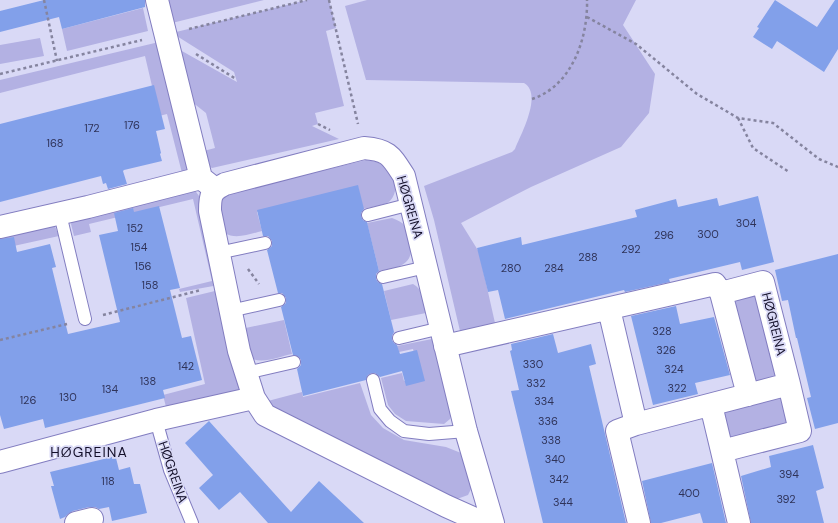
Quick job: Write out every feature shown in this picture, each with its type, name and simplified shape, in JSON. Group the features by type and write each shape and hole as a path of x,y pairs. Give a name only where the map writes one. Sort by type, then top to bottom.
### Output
{"street":[{"path":"157,0 165,35 208,184 210,210 230,311 239,351 254,398 265,415 484,523"},
{"name":"HØGREINA","path":"0,227 208,184 225,184 364,148 378,149 391,156 404,176 466,431 492,523"},
{"name":"HØGREINA","path":"721,293 763,282 800,431 722,451"},
{"path":"443,337 609,309 715,284 721,293 748,395"},
{"path":"609,309 636,424"},
{"path":"638,523 617,431 636,424 789,384"},
{"path":"0,462 156,420 254,398"},
{"path":"711,405 739,523"}],"lane":[{"path":"368,215 411,204"},
{"path":"60,214 85,319"},
{"path":"218,253 264,243"},
{"path":"383,277 426,267"},
{"path":"230,311 279,300"},
{"path":"399,338 443,337"},
{"path":"246,373 294,362"},
{"path":"373,380 380,408 390,421 404,431 429,434 466,431"},
{"name":"HØGREINA","path":"156,420 170,470 192,523"}],"path":[{"path":"44,0 57,61"},
{"path":"329,0 364,148"},
{"path":"532,99 553,88 568,72 579,50 587,17 587,0"},
{"path":"587,17 636,44 697,94 738,118 773,123 819,159 838,167"},
{"path":"165,35 236,79"},
{"path":"738,118 753,148 789,172"},
{"path":"0,340 225,283"}],"shaded area":[{"path":"168,0 264,0 172,23"},
{"path":"307,0 329,0 336,28 326,31 344,106 315,113 318,124 312,126 339,139 212,168 204,164 200,152 215,148 206,113 187,98 173,46 237,82 234,72 172,33"},
{"path":"367,0 636,0 623,25 655,74 649,113 621,147 531,187 461,223 479,252 495,323 460,331 434,220 424,186 512,152 515,149 529,114 531,96 529,88 524,83 366,80 345,6"},
{"path":"143,8 148,31 67,51 62,29"},
{"path":"40,38 44,56 0,64 0,45"},
{"path":"159,42 192,175 183,177 167,114 159,116 145,56 0,93 0,80"},
{"path":"366,160 386,167 392,176 395,191 390,201 382,205 363,209 358,187 257,212 262,231 238,236 225,233 220,206 223,198 226,196 238,191"},
{"path":"194,189 199,196 219,285 180,292 179,289 212,281 193,199 89,224 91,232 74,236 71,224 72,221"},
{"path":"392,218 402,223 407,230 411,245 409,259 400,266 379,271 367,223"},
{"path":"54,224 59,236 0,249 0,233"},
{"path":"413,284 421,293 426,313 391,320 384,291"},
{"path":"219,290 244,394 167,411 163,395 205,384 186,298"},
{"path":"759,292 782,377 751,385 728,300"},
{"path":"284,320 292,354 264,360 248,357 241,329"},
{"path":"432,339 436,345 452,412 450,419 444,424 406,421 395,414 388,405 381,378 402,373 404,381 420,377 413,349 399,352 397,346"},
{"path":"360,383 371,415 383,428 404,440 446,447 461,453 472,487 468,495 457,499 434,491 271,410 264,402 302,392 303,397"},
{"path":"786,393 795,427 727,439 719,410"}],"building":[{"path":"44,0 145,0 145,7 62,29 59,17 0,32 0,11"},
{"path":"775,0 817,27 835,0 838,0 838,49 824,72 777,41 772,49 753,37 759,28 757,27"},
{"path":"154,85 165,129 156,131 162,161 124,170 127,184 108,189 106,183 103,184 101,176 0,202 0,124"},
{"path":"358,185 364,209 361,216 363,220 367,222 379,271 376,274 376,279 382,284 394,332 392,340 397,345 400,354 417,350 425,381 406,386 402,371 380,377 375,373 372,373 368,375 366,380 303,396 297,369 301,365 301,360 299,357 293,355 281,307 286,303 286,298 282,293 278,293 267,250 272,246 272,241 268,236 263,236 257,210"},
{"path":"758,196 774,262 742,270 740,262 669,279 670,282 625,292 624,290 505,319 498,290 488,292 477,248 521,237 522,245 637,217 635,210 676,199 678,207 717,198 719,206"},
{"path":"159,206 180,288 170,290 182,338 191,336 202,380 163,390 165,398 45,428 43,419 4,429 0,415 0,239 14,237 17,252 50,244 56,267 52,268 68,334 120,322 99,235 118,231 114,213 133,208 134,212"},
{"path":"838,254 838,423 815,429 807,398 811,397 788,300 782,301 775,270"},
{"path":"676,306 680,324 714,317 730,375 695,383 698,394 653,405 631,316"},
{"path":"553,334 558,353 591,344 596,364 589,366 626,523 543,523 511,391 519,390 510,351 512,350 511,344"},
{"path":"209,421 291,512 319,481 364,523 268,523 240,492 219,510 199,488 213,475 185,443"},
{"path":"813,445 824,488 816,491 824,523 751,523 741,476 771,467 769,456"},
{"path":"112,457 112,459 116,458 119,470 130,467 134,484 140,484 147,513 112,521 109,507 99,509 89,507 73,511 60,519 51,486 54,486 50,472"},
{"path":"712,463 726,523 703,523 700,513 661,523 651,523 642,481"}],"district":[{"name":"HØGREINA","path":"89,452"}]}
